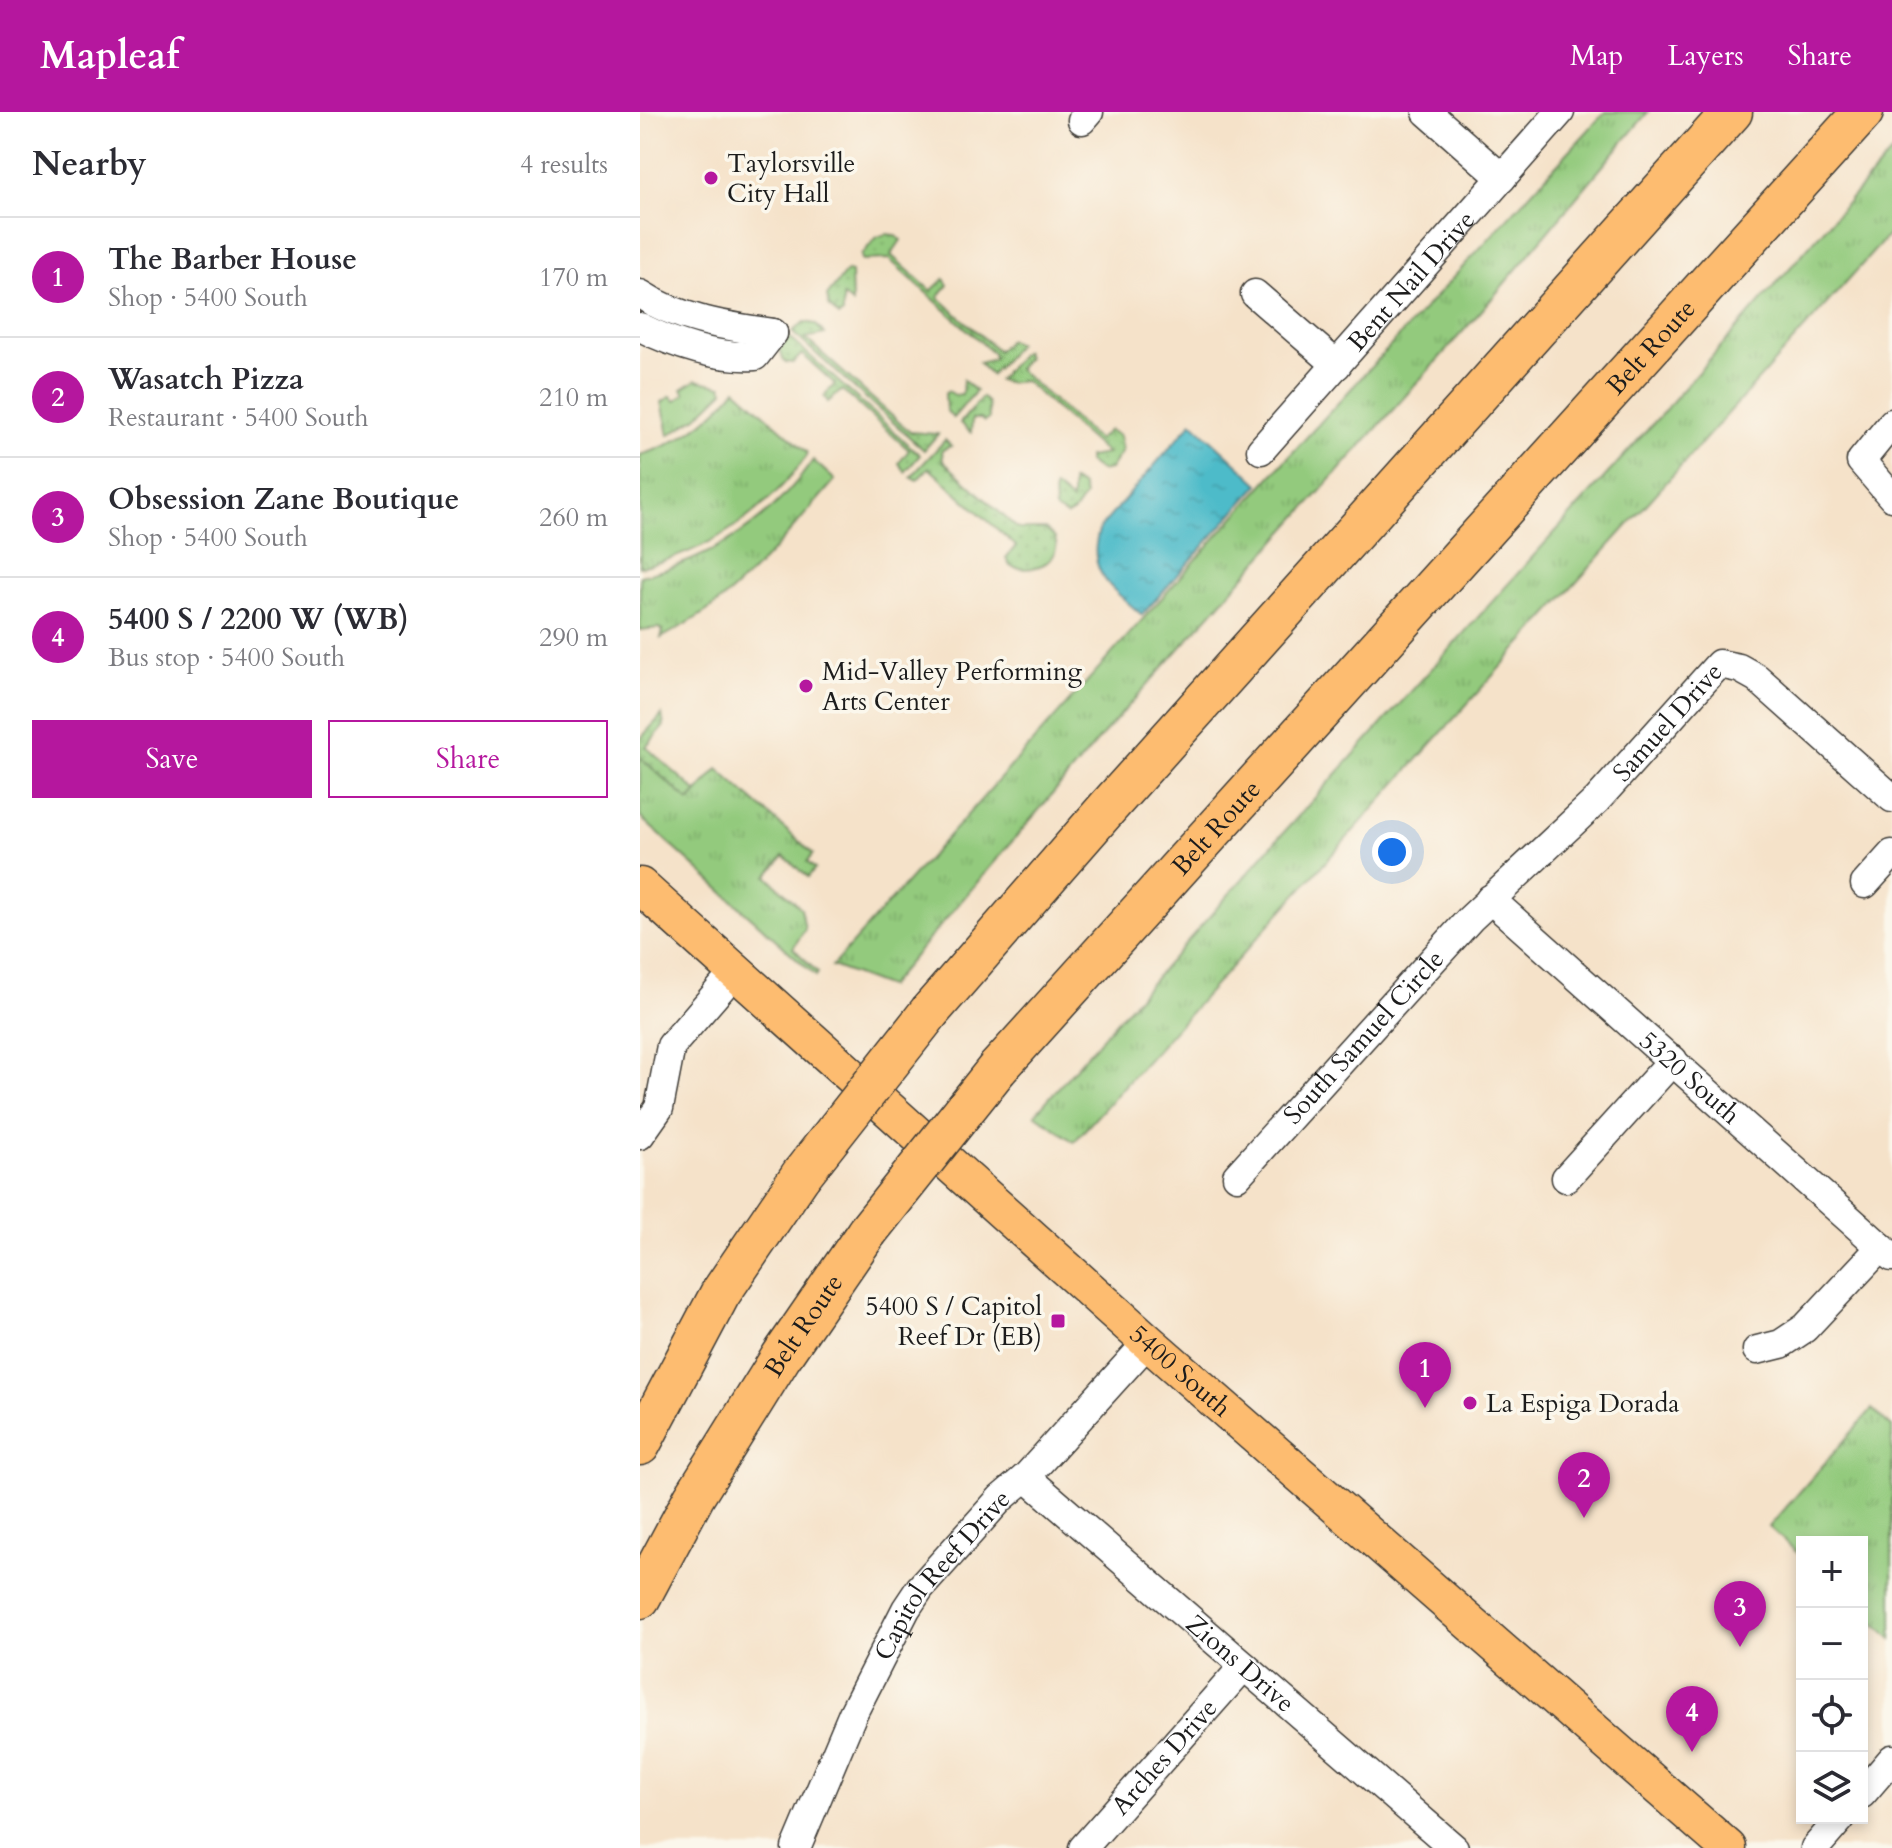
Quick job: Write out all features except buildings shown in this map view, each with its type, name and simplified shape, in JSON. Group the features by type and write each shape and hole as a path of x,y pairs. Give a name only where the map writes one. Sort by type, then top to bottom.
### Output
{"highway":[{"path":"640,1445 720,1294 801,1175 931,1010 1109,806 1732,112"},
{"name":"Belt Route","path":"640,1598 694,1497 781,1357 867,1232 997,1069 1863,112"}],"main road":[{"name":"5400 South","path":"640,886 1148,1342 1728,1848"}],"street":[{"path":"1427,112 1502,178"},
{"name":"Bent Nail Drive","path":"1261,450 1560,112"},
{"path":"640,294 680,313 726,326 773,333 755,356 737,357 689,347 640,327"},
{"path":"1255,294 1337,365"},
{"path":"1892,423 1861,461 1892,497"},
{"name":"Samuel Drive","path":"1490,899 1597,800 1719,664 1739,668 1757,678 1892,798"},
{"path":"1865,884 1892,854"},
{"name":"5320 South","path":"1490,899 1886,1252"},
{"name":"South Samuel Circle","path":"1237,1176 1490,899"},
{"path":"640,1135 659,1108 671,1046 735,972"},
{"path":"1566,1178 1673,1060"},
{"path":"1757,1350 1781,1344 1805,1328 1886,1252"},
{"name":"Capitol Reef Drive","path":"796,1848 853,1713 892,1632 920,1588 1148,1342"},
{"name":"Zions Drive","path":"1026,1477 1448,1846"},
{"name":"Arches Drive","path":"1083,1848 1244,1666"},
{"path":"1868,1787 1892,1759"},
{"path":"1815,1848 1836,1824"}],"green space":[{"path":"1605,112 1648,112 1483,309 1107,730 888,987 832,966 1271,476"},
{"path":"1892,152 1892,231 1074,1142 1035,1114 1275,842 1650,427"},
{"path":"886,234 901,240 891,255 931,291 944,279 948,285 938,297 998,351 1009,340 1018,344 991,375 979,363 994,359 993,353 889,259 862,260 861,255 877,237"},
{"path":"847,271 851,272 852,303 843,296 843,313 839,316 829,306 827,296"},
{"path":"804,322 815,324 825,334 805,338 910,432 938,434 924,450 792,332"},
{"path":"788,336 920,455 905,472 899,463 909,450 842,390 828,402 824,396 835,384 802,354 793,363 784,362 780,349"},
{"path":"1024,351 1027,358 1018,369 1098,440 1109,430 1119,436 1122,451 1110,469 1100,471 1088,462 1088,457 1107,454 1025,381 1005,383 998,380"},
{"path":"696,380 722,386 724,391 697,417 669,435 662,402 671,396 675,401 685,394 682,389"},
{"path":"963,380 976,391 953,418 946,410 945,394 948,391 955,395 962,394"},
{"path":"736,389 807,452 807,456 773,495 734,527 689,552 640,567 640,455 693,430"},
{"path":"982,397 988,403 989,419 984,422 972,419 971,433 960,423"},
{"path":"945,440 951,446 942,450 943,461 1018,529 1045,529 1055,538 1054,554 1043,565 1026,569 1010,566 1006,558 1016,546 929,468 917,480 911,477"},
{"path":"813,460 835,480 754,570 709,609 661,638 663,631 659,628 640,630 640,576 691,560 738,535 779,501"},
{"path":"1072,481 1082,486 1085,496 1074,512 1067,516 1055,509 1054,488 1072,501"},
{"path":"662,715 664,726 646,747 697,792 689,801 640,757 640,739"},
{"path":"640,757 689,801 718,769 813,854 807,862 815,869 808,877 784,856 767,876 801,908 805,929 793,948 818,973 816,976 640,817"},
{"path":"1872,1409 1892,1427 1892,1639 1868,1617 1868,1536 1796,1536 1796,1552 1769,1527"}],"water":[{"path":"1192,422 1259,484 1142,615 1104,578 1096,556 1096,543 1100,528"}],"place":[{"name":"Taylorsville City Hall","path":"711,178"},
{"name":"Mid-Valley Performing Arts Center","path":"806,686"},
{"name":"5400 S / Capitol Reef Dr (EB)","path":"1058,1321"},
{"name":"La Espiga Dorada","path":"1470,1403"},
{"name":"The Barber House","path":"1425,1408"},
{"name":"Wasatch Pizza","path":"1584,1518"},
{"name":"Obsession Zane Boutique","path":"1740,1647"},
{"name":"5400 S / 2200 W (WB)","path":"1692,1752"}]}
